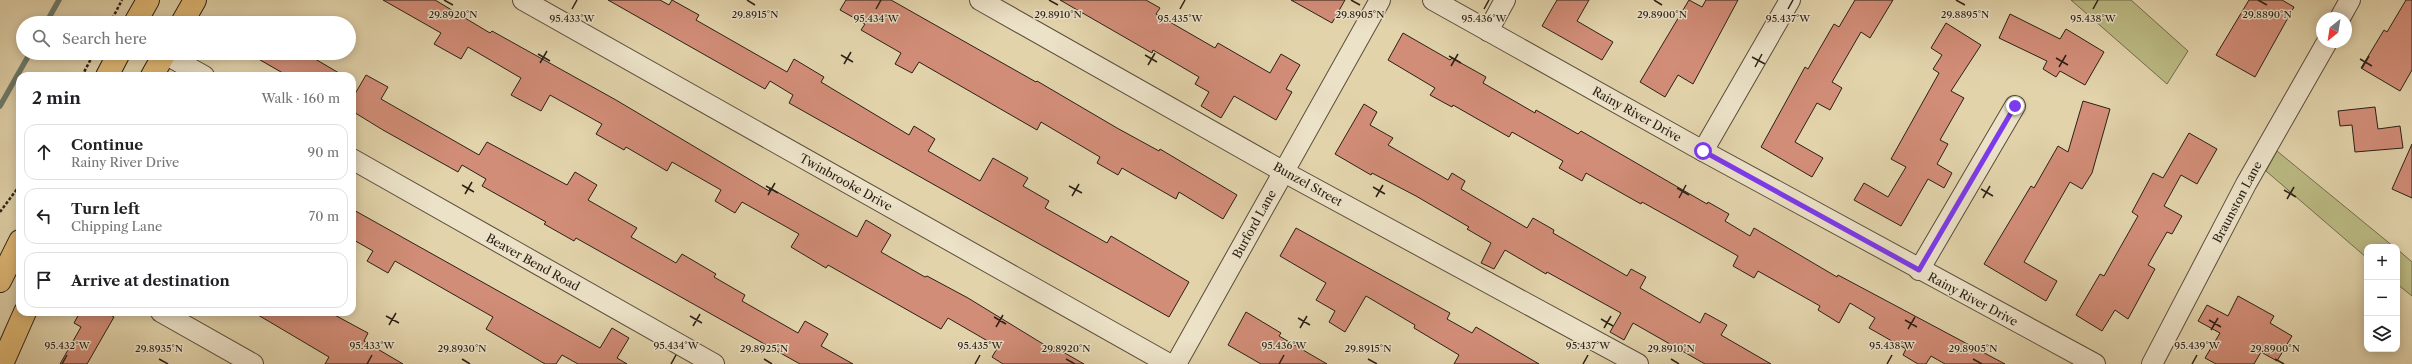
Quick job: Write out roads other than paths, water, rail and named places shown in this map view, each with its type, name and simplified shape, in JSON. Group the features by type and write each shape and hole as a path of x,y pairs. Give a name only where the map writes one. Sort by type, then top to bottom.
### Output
{"main road":[{"path":"139,16 148,0"},
{"path":"186,16 195,0"},
{"path":"109,72 115,60"},
{"path":"154,72 161,60"},
{"path":"0,281 16,249"},
{"path":"2,364 23,316"}],"street":[{"name":"Twinbrooke Drive","path":"522,0 1169,364"},
{"name":"Bunzel Street","path":"980,0 1284,172 1638,364"},
{"name":"Burford Lane","path":"1176,364 1380,0"},
{"name":"Rainy River Drive","path":"1433,0 1919,270 2095,364"},
{"path":"1488,31 1505,0"},
{"path":"1703,151 1790,0"},
{"path":"2343,12 2350,0"},
{"name":"Braunston Lane","path":"2152,364 2246,184 2324,48"},
{"path":"177,60 197,72"},
{"path":"1919,270 2015,106"},
{"name":"Beaver Bend Road","path":"356,161 714,364"},
{"path":"168,316 253,364"}],"waterway":[{"path":"50,16 59,0"},
{"path":"19,72 26,60"},
{"path":"0,106 16,78"}]}
